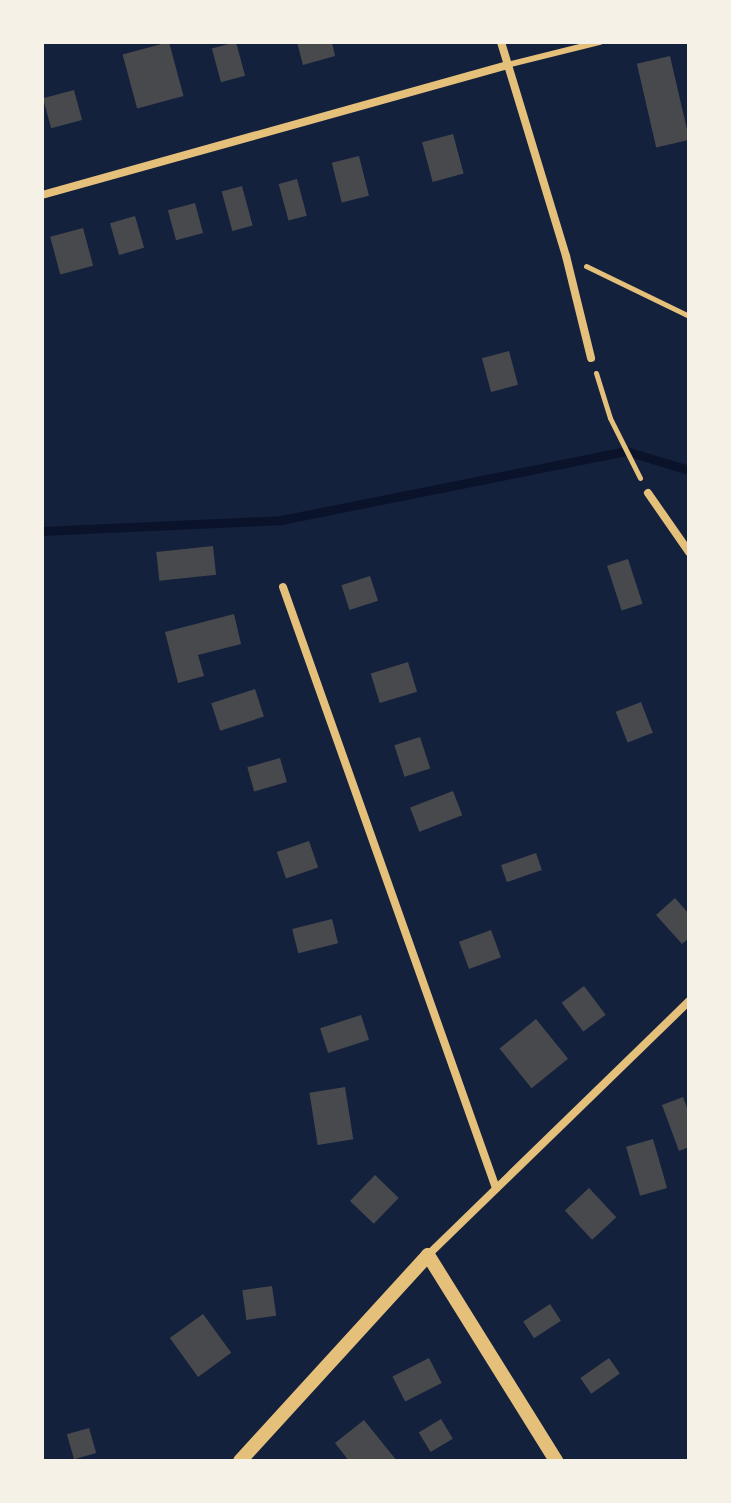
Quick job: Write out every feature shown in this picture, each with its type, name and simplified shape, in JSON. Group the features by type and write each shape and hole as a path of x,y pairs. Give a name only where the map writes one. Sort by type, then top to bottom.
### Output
{"street":[{"path":"501,42 566,256 591,358"},
{"path":"42,195 507,65"},
{"path":"648,493 689,552"},
{"path":"283,587 496,1188"},
{"path":"240,1461 428,1255 689,1001"},
{"path":"428,1255 556,1461"}],"lane":[{"path":"507,65 600,42"}],"path":[{"path":"566,256 689,316"},
{"path":"591,358 610,418 632,461"}],"building":[{"path":"169,42 183,96 137,109 123,54"},
{"path":"236,42 245,76 221,82 212,48"},
{"path":"297,42 332,42 335,56 303,65"},
{"path":"670,56 689,140 656,147 637,64"},
{"path":"74,90 82,120 51,128 43,98"},
{"path":"453,134 464,174 433,182 422,142"},
{"path":"359,156 369,196 342,203 332,163"},
{"path":"297,179 307,216 288,221 279,184"},
{"path":"242,186 253,226 232,231 222,191"},
{"path":"195,203 203,233 176,240 168,210"},
{"path":"135,216 144,248 119,255 110,223"},
{"path":"83,228 93,266 60,274 50,237"},
{"path":"509,351 518,385 491,392 482,358"},
{"path":"213,546 216,575 159,581 156,552"},
{"path":"628,559 643,604 622,610 607,566"},
{"path":"370,576 378,601 350,610 341,585"},
{"path":"234,614 241,644 198,655 204,676 178,683 165,632"},
{"path":"408,662 417,692 380,703 371,673"},
{"path":"255,689 264,717 220,731 211,703"},
{"path":"641,702 653,733 628,742 616,712"},
{"path":"420,737 430,768 405,777 394,745"},
{"path":"280,758 287,782 254,791 247,767"},
{"path":"453,791 462,815 419,832 410,807"},
{"path":"309,841 318,867 286,879 277,852"},
{"path":"536,853 542,870 507,882 501,865"},
{"path":"675,898 689,914 689,938 682,944 656,915"},
{"path":"332,919 338,943 298,953 292,929"},
{"path":"491,930 501,957 469,969 459,942"},
{"path":"584,986 606,1015 583,1032 562,1003"},
{"path":"361,1015 369,1040 328,1053 320,1028"},
{"path":"536,1019 568,1059 532,1088 499,1049"},
{"path":"345,1087 353,1139 318,1145 309,1093"},
{"path":"683,1097 689,1113 689,1147 679,1151 662,1105"},
{"path":"653,1139 667,1188 640,1196 626,1147"},
{"path":"375,1175 399,1198 374,1224 350,1201"},
{"path":"589,1188 616,1217 592,1240 565,1211"},
{"path":"272,1286 276,1316 246,1320 242,1290"},
{"path":"550,1304 561,1321 534,1338 523,1321"},
{"path":"203,1314 231,1353 198,1377 170,1338"},
{"path":"429,1358 442,1383 405,1402 392,1377"},
{"path":"609,1358 620,1374 591,1394 580,1378"},
{"path":"441,1419 453,1439 431,1452 419,1432"},
{"path":"364,1420 397,1461 349,1461 335,1443"},
{"path":"89,1428 96,1453 74,1459 67,1434"}],"waterway":[{"path":"42,531 281,520 626,451 689,470"}]}
